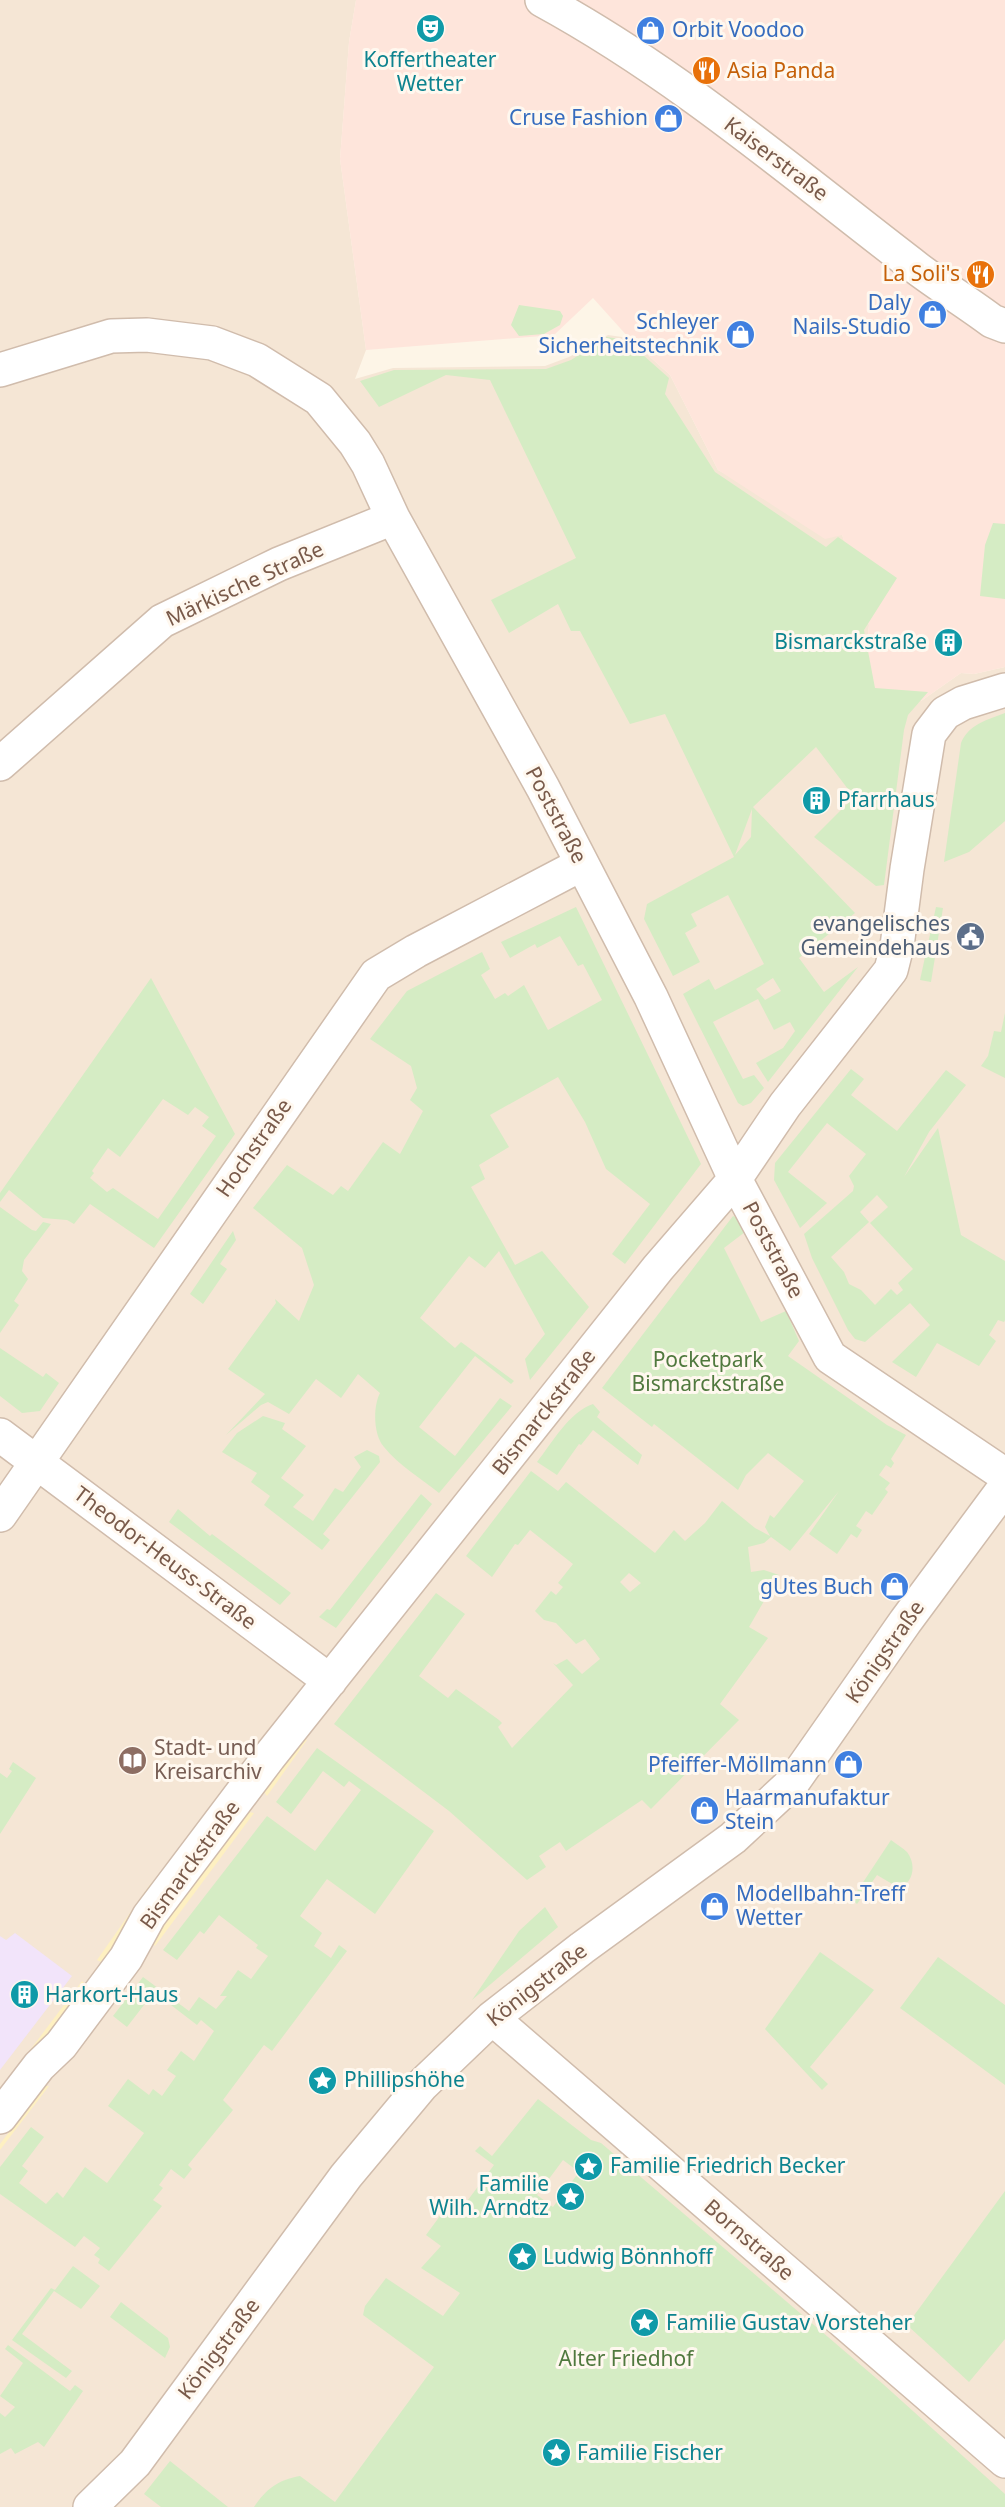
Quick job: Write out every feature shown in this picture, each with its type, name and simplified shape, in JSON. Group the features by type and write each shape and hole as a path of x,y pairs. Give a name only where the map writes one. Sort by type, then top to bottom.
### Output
{"street":[{"name":"Kaiserstraße","path":"542,0 593,28 672,79 918,269 992,321 1005,326"},
{"name":"Poststraße","path":"0,370 111,336 147,335 212,343 257,360 319,399 359,450 393,518 582,864 651,997 735,1179 830,1357 1005,1475"},
{"name":"Märkische Straße","path":"0,764 162,621 279,564 393,518"},
{"name":"Bismarckstraße","path":"0,2117 39,2066 61,2045 126,1958 149,1916 191,1858 658,1268 735,1179 785,1105 891,970 897,946 907,869 930,734 936,722 963,703 1005,690"},
{"name":"Hochstraße","path":"0,1515 376,975 416,951 582,864"},
{"name":"Theodor-Heuss-Straße","path":"0,1435 330,1681"},
{"name":"Königstraße","path":"90,2507 113,2487 156,2436 341,2183 396,2114 430,2077 492,2018 582,1948 726,1844 793,1782 905,1622 1005,1486"},
{"name":"Bornstraße","path":"492,2018 1005,2461"}],"shaded area":[{"path":"0,0 356,0 349,42 340,159 366,350 355,379 393,368 545,366 569,357 608,335 629,338 670,375 718,470 842,534 869,625 861,702 921,701 961,673 974,674 1005,667 1005,2507 0,2507"},
{"path":"356,0 1005,0 1005,667 974,674 961,673 921,701 861,702 869,625 842,535 825,539 718,470 670,375 629,338 593,298 554,335 366,350 340,159 349,42"},
{"name":"Harkort-Haus","path":"15,1933 72,1976 0,2070 0,1936 6,1940"}],"green space":[{"path":"519,305 560,311 563,316 560,325 544,334 519,336 511,325"},
{"path":"607,337 626,340 669,378 665,394 715,472 826,547 838,537 897,578 864,630 875,688 928,692 908,715 904,730 884,885 876,886 814,837 854,797 816,747 753,807 855,913 799,958 824,992 858,967 768,1082 756,1063 783,1048 795,1031 790,1022 774,1030 758,999 713,1022 743,1079 754,1075 764,1088 751,1103 743,1106 738,1103 683,994 709,979 715,990 764,964 728,895 691,914 697,926 685,933 700,962 673,976 644,919 647,904 734,857 665,714 630,724 580,631 571,631 558,604 509,633 491,600 576,558 490,380 446,375 379,407 360,381 394,370 546,369 571,360","holes":["752,809 751,837 735,855","773,978 781,991 765,1000 756,989"]},
{"path":"993,523 1005,524 1005,599 980,596 985,545"},
{"path":"1005,713 1005,821 969,852 944,862 961,743 974,727"},
{"path":"576,907 701,1164 625,1264 612,1254 650,1204 606,1169 585,1122 558,1077 490,1115 509,1147 479,1165 485,1179 471,1187 515,1265 542,1251 589,1307 530,1380 525,1359 545,1334 499,1251 485,1268 469,1256 420,1318 455,1348 461,1342 514,1381 511,1384 475,1356 419,1427 455,1456 500,1398 512,1406 439,1493 396,1460 380,1442 375,1420 380,1393 358,1374 341,1398 316,1379 289,1414 268,1402 261,1405 226,1435 265,1394 228,1369 276,1303 275,1299 299,1321 314,1285 302,1248 253,1208 287,1165 333,1195 341,1186 348,1191 383,1142 400,1154 423,1111 410,1100 417,1088 411,1066 370,1039 407,991 482,952 490,969 481,975 495,999 505,993 508,996 524,985 548,1030 602,1000 583,964 578,966 560,936 537,948 535,944 510,958 501,942"},
{"path":"936,907 943,908 931,982 920,980"},
{"path":"151,978 235,1134 154,1248 90,1204 74,1224 67,1220 43,1218 9,1190 0,1202 0,1193","holes":["163,1099 188,1115 195,1107 209,1117 202,1126 216,1136 158,1219 113,1188 107,1192 90,1178 94,1173 92,1171 108,1148 120,1157"]},
{"path":"1005,1013 1005,1078 981,1066 988,1056 994,1031 1001,1032"},
{"path":"851,1069 864,1079 851,1095 897,1131 946,1070 966,1085 929,1132 904,1177 938,1128 961,1235 1005,1261 1005,1320 1004,1322 998,1320 989,1335 996,1341 979,1366 937,1343 916,1377 892,1362 930,1325 910,1303 865,1342 855,1339 848,1330 812,1258 804,1234 853,1191 854,1186 849,1176 866,1154 827,1123 788,1172 827,1203 800,1228 774,1180 775,1163","holes":["877,1195 888,1207 870,1223 913,1269 898,1283 903,1290 897,1295 891,1289 875,1305 861,1290 849,1284 844,1272 831,1257 869,1222 860,1212"]},
{"path":"0,1207 32,1230 36,1231 43,1222 51,1224 24,1260 22,1271 28,1279 14,1301 19,1305 0,1333"},
{"name":"Pocketpark Bismarckstraße","path":"733,1216 741,1220 745,1232 724,1248 761,1322 786,1311 799,1341 788,1356 887,1425 906,1435 891,1459 894,1463 891,1468 886,1465 879,1475 890,1483 885,1489 888,1492 872,1515 866,1511 856,1526 862,1530 857,1538 851,1534 837,1554 809,1534 839,1491 790,1551 771,1537 764,1543 748,1547 751,1572 764,1570 779,1575 749,1627 768,1638 720,1704 739,1720 651,1809 642,1800 566,1851 560,1842 539,1856 546,1867 527,1880 449,1811 334,1724 436,1593 465,1614 419,1676 448,1698 456,1689 499,1720 502,1723 498,1727 512,1748 573,1685 553,1663 556,1665 567,1659 582,1674 600,1659 585,1639 576,1644 556,1623 544,1620 535,1611 551,1591 556,1595 563,1587 558,1583 573,1564 530,1530 518,1545 515,1544 492,1577 466,1556 531,1471 558,1491 566,1482 655,1553 674,1530 685,1541 705,1523 722,1501 755,1528 770,1536 765,1527 770,1515 774,1518 804,1481 768,1453 746,1475 738,1490 654,1424 652,1427 602,1388","holes":["629,1573 641,1583 630,1592 620,1582"]},
{"path":"233,1231 236,1240 220,1264 227,1269 203,1304 190,1294"},
{"path":"0,1348 43,1377 46,1373 59,1383 40,1411 22,1413 0,1396"},
{"path":"593,1404 600,1412 597,1417 642,1455 638,1465 593,1430 581,1445 579,1444 557,1475 537,1462 569,1421 584,1408"},
{"path":"263,1416 285,1423 282,1429 306,1446 281,1478 304,1495 293,1507 313,1521 335,1488 343,1492 361,1467 354,1457 367,1450 379,1456 380,1462 323,1534 330,1540 322,1550 264,1505 270,1496 251,1482 257,1473 222,1452 237,1433"},
{"path":"421,1494 432,1504 336,1628 319,1617 327,1609 330,1610"},
{"path":"178,1509 210,1536 212,1534 291,1593 280,1605 169,1522"},
{"path":"317,1748 434,1831 375,1914 327,1879 300,1916 322,1933 314,1946 331,1958 339,1945 347,1951 272,2051 264,2045 223,2100 233,2110 188,2165 192,2169 184,2179 171,2169 159,2185 163,2188 153,2200 162,2206 109,2271 98,2263 100,2259 94,2255 100,2248 84,2236 75,2247 0,2194 0,2167 31,2127 44,2137 22,2166 28,2171 19,2183 46,2204 57,2192 63,2198 85,2167 107,2183 144,2133 108,2106 128,2079 149,2095 153,2089 162,2096 176,2076 167,2070 181,2051 194,2061 214,2031 201,2020 197,2025 154,1992 127,2027 113,2016 143,1977 189,2011 199,1997 216,2009 227,1996 220,1996 238,1970 251,1979 268,1956 256,1948 258,1945 219,1915 204,1934 200,1931 177,1960 163,1950 267,1816 315,1851 361,1790 349,1781 344,1787 323,1771 291,1814 276,1802"},
{"path":"13,1762 36,1778 0,1834 0,1773 7,1778 12,1771 9,1769"},
{"path":"891,1840 905,1850 910,1857 913,1868 908,1882 899,1888 877,1875 857,1904 852,1899"},
{"path":"545,1907 558,1927 472,2000 519,1931"},
{"path":"820,1952 874,1990 810,2067 828,2084 822,2090 765,2029"},
{"path":"938,1957 1005,2005 1005,2085 900,2008"},
{"name":"Alter Friedhof","path":"538,2099 591,2140 601,2143 883,2384 1005,2494 1005,2507 254,2507 273,2486 300,2476 335,2502 434,2367 363,2315 365,2306 386,2278 443,2316 460,2293 421,2268 441,2246 426,2235 448,2205 459,2212 494,2165 475,2151 480,2146 492,2156","holes":["563,2160 579,2172 553,2207 537,2195"]},
{"path":"1005,2191 1005,2339 969,2382 907,2325"},
{"path":"73,2266 100,2286 81,2309 54,2291 22,2334 72,2371 66,2378 12,2340 51,2288 55,2290"},
{"path":"121,2302 168,2338 170,2347 165,2358 110,2317"},
{"path":"8,2345 70,2391 75,2385 83,2391 44,2447 38,2442 15,2454 11,2448 0,2454 0,2413 5,2417 15,2407 0,2396 23,2363 5,2349"},
{"path":"170,2461 228,2507 161,2507 144,2494"}],"sand":[{"path":"304,1738 307,1740 267,1796 264,1792"},
{"path":"249,1812 254,1813 155,1946 151,1941"},
{"path":"155,1882 103,1963 97,1960 151,1883"},
{"path":"82,1981 85,1984 0,2096 0,2090"},
{"path":"44,2086 49,2086 0,2150 0,2144"}],"place":[{"name":"Koffertheater Wetter","path":"430,29"},
{"name":"Orbit Voodoo","path":"651,30"},
{"name":"Asia Panda","path":"706,71"},
{"name":"Cruse Fashion","path":"669,118"},
{"name":"La Soli's","path":"981,274"},
{"name":"Daly Nails-Studio","path":"932,315"},
{"name":"Schleyer Sicherheitstechnik","path":"740,334"},
{"name":"Bismarckstraße","path":"948,642"},
{"name":"Pfarrhaus","path":"817,800"},
{"name":"evangelisches Gemeindehaus","path":"971,936"},
{"name":"gUtes Buch","path":"894,1587"},
{"name":"Stadt- und Kreisarchiv","path":"133,1760"},
{"name":"Pfeiffer-Möllmann","path":"848,1765"},
{"name":"Haarmanufaktur Stein","path":"704,1810"},
{"name":"Modellbahn-Treff Wetter","path":"715,1906"},
{"name":"Harkort-Haus","path":"24,1995"},
{"name":"Phillipshöhe","path":"323,2080"},
{"name":"Familie Friedrich Becker","path":"589,2166"},
{"name":"Familie Wilh. Arndtz","path":"570,2196"},
{"name":"Ludwig Bönnhoff","path":"522,2257"},
{"name":"Familie Gustav Vorsteher","path":"645,2323"},
{"name":"Familie Fischer","path":"556,2453"}]}
